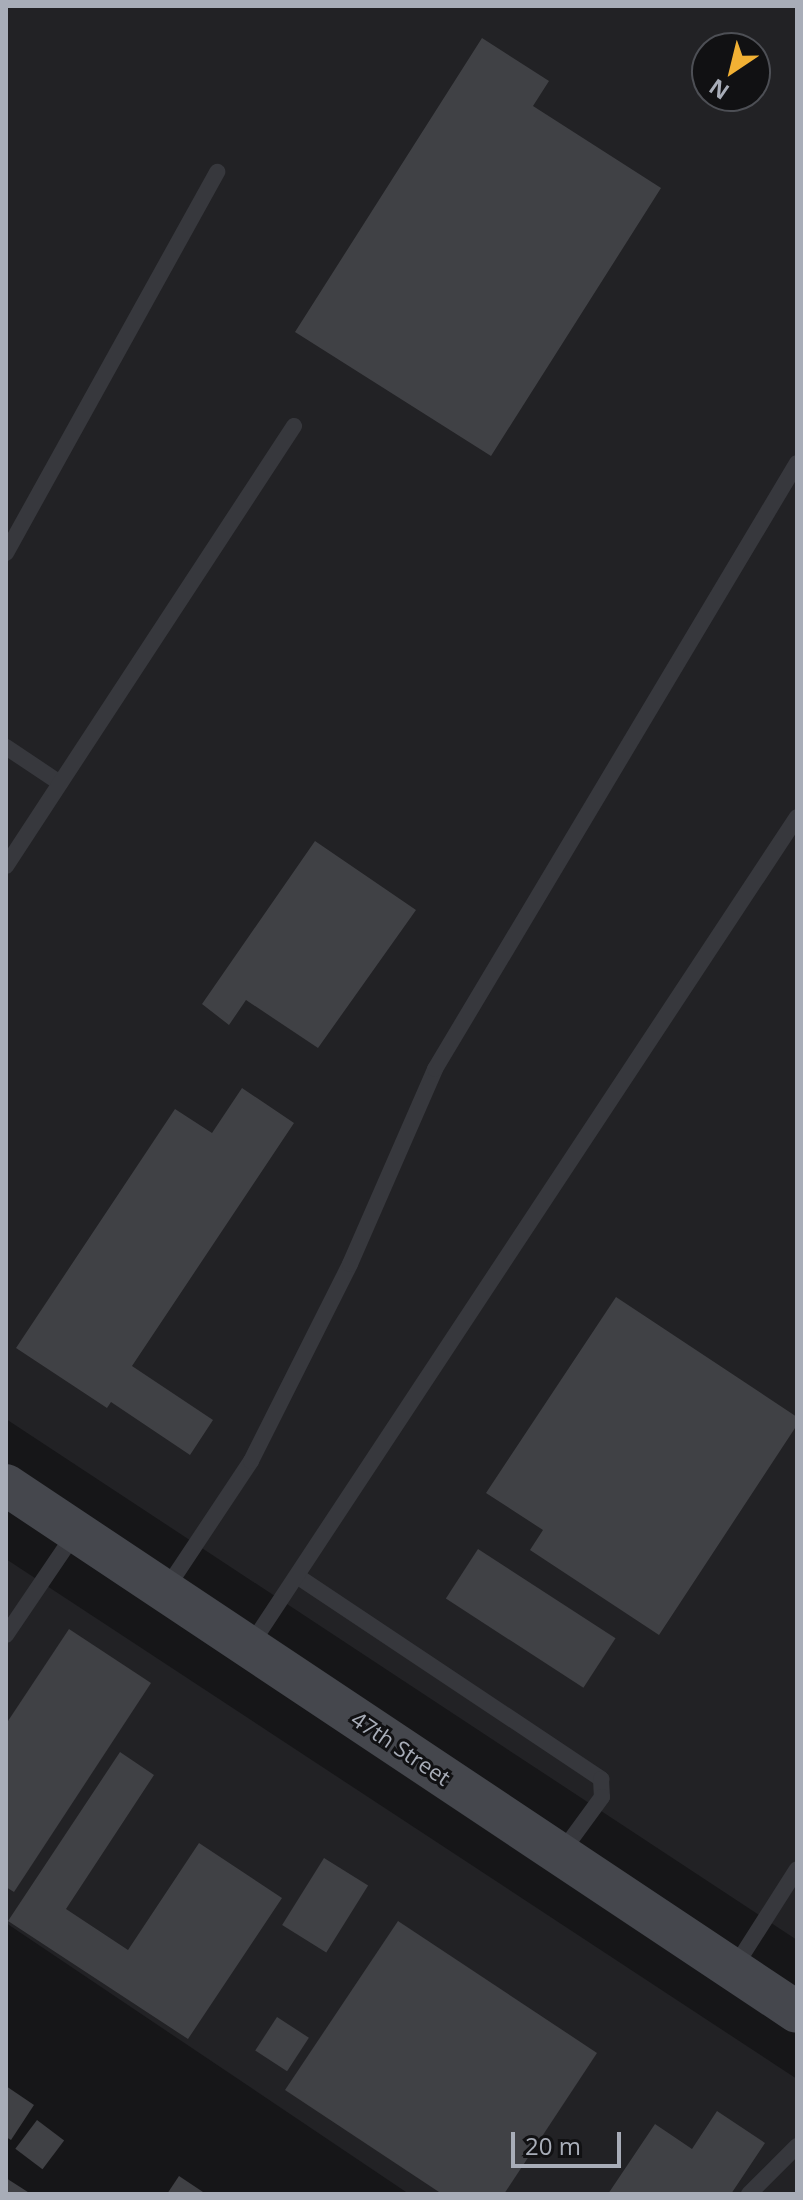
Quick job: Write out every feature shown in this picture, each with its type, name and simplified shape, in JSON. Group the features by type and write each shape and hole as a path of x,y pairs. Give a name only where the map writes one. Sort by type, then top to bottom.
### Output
{"main road":[{"name":"47th Street","path":"6,1485 797,2012"}],"lane":[{"path":"6,553 217,172"},
{"path":"6,866 294,426"},
{"path":"165,1591 251,1461 350,1264 435,1069 797,463"},
{"path":"6,747 60,783"},
{"path":"249,1647 797,817"},
{"path":"6,1635 76,1531"},
{"path":"297,1576 601,1779 602,1797 560,1854"},
{"path":"733,1969 797,1869"},
{"path":"749,2194 797,2146"}],"shaded area":[{"path":"6,6 797,6 797,1940 6,1419"},
{"path":"6,1559 797,2079 797,2194 409,2194 6,1923"}],"building":[{"path":"482,38 549,81 533,106 661,188 491,456 295,332"},
{"path":"315,841 416,910 318,1048 246,1000 229,1025 202,1004"},
{"path":"242,1088 294,1123 132,1366 213,1420 190,1455 111,1402 107,1408 16,1348 175,1109 212,1133"},
{"path":"616,1297 797,1417 797,1425 659,1635 530,1550 543,1530 486,1493"},
{"path":"478,1549 616,1638 583,1688 446,1598"},
{"path":"69,1629 151,1683 14,1892 6,1887 6,1724"},
{"path":"120,1752 154,1775 66,1909 128,1950 199,1843 282,1898 188,2039 8,1921"},
{"path":"324,1858 368,1886 326,1953 282,1925"},
{"path":"398,1921 597,2053 504,2194 442,2194 285,2090"},
{"path":"277,2017 309,2038 287,2071 255,2051"},
{"path":"6,2086 34,2105 11,2140 6,2137"},
{"path":"717,2111 765,2143 731,2194 608,2194 655,2124 692,2149"},
{"path":"37,2120 64,2140 42,2169 15,2149"},
{"path":"179,2176 206,2194 167,2194"},
{"path":"6,2178 31,2194 6,2194"}]}
